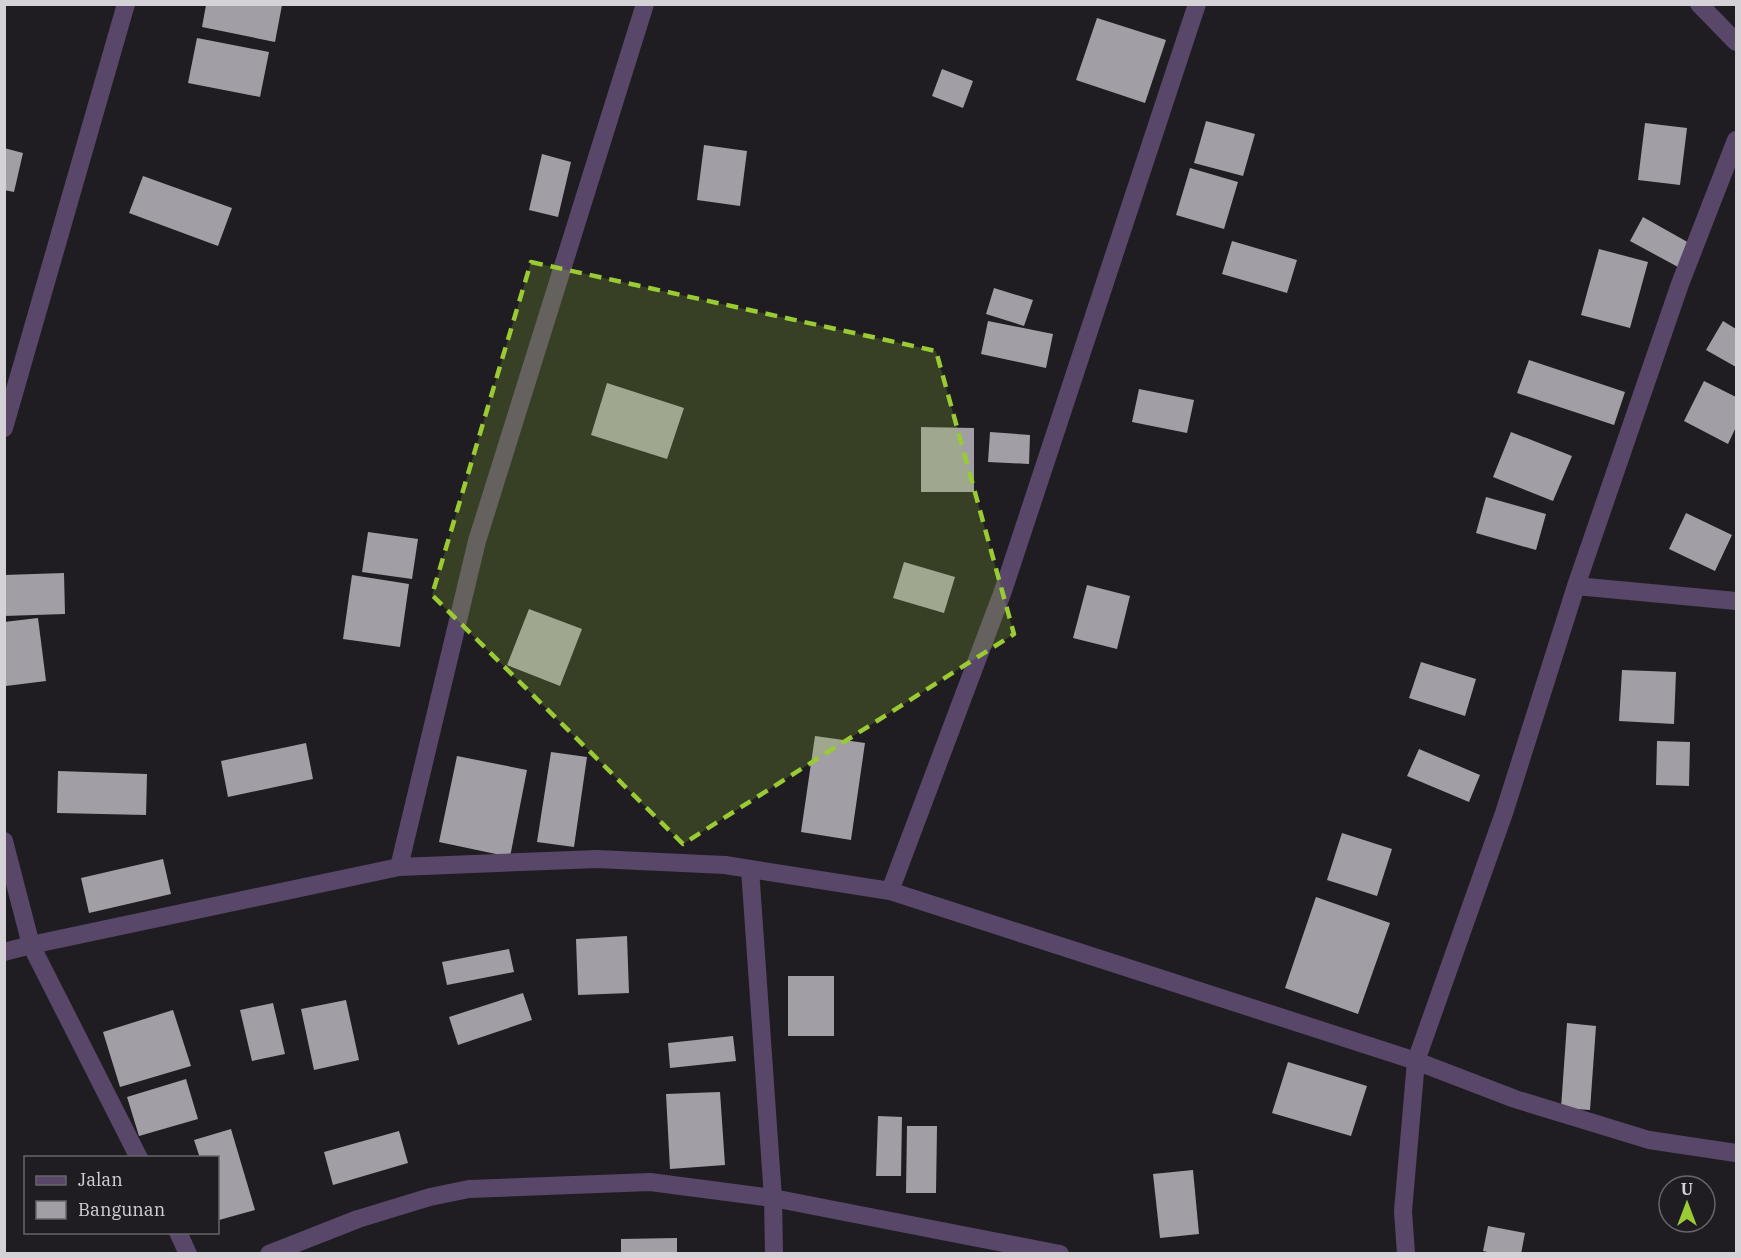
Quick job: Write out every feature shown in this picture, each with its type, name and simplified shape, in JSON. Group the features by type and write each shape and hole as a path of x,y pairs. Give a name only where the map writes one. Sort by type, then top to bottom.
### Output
{"street":[{"path":"4,428 126,4"},
{"path":"399,867 477,541 645,4"},
{"path":"890,891 1003,591 1197,4"},
{"path":"1699,4 1737,42"},
{"path":"1406,1254 1403,1211 1416,1061 1504,813 1576,586 1680,284 1737,140"},
{"path":"1576,586 1737,601"},
{"path":"4,841 31,945 138,1156"},
{"path":"4,952 399,867 597,860 725,866 890,891 1416,1061 1515,1099 1649,1140 1737,1153"},
{"path":"750,869 773,1198 774,1254"},
{"path":"269,1254 358,1219 430,1197 469,1189 650,1182 773,1198 1060,1254"},
{"path":"178,1234 188,1254"}],"highlighted area":[{"path":"531,262 936,351 1014,634 683,844 432,595"}],"building":[{"path":"206,5 282,5 275,42 202,27"},
{"path":"1097,18 1166,40 1145,103 1076,80"},
{"path":"197,38 269,52 260,97 188,83"},
{"path":"942,69 973,81 963,108 932,96"},
{"path":"1206,121 1255,134 1243,176 1194,163"},
{"path":"1645,123 1687,128 1680,185 1638,180"},
{"path":"704,145 747,151 740,206 697,200"},
{"path":"4,148 23,153 14,192 4,190"},
{"path":"542,154 571,162 558,217 529,210"},
{"path":"1190,168 1238,182 1224,229 1176,215"},
{"path":"143,176 232,208 218,246 129,213"},
{"path":"1643,217 1691,244 1678,267 1630,241"},
{"path":"1232,241 1297,260 1287,293 1222,274"},
{"path":"1599,249 1648,262 1630,328 1581,315"},
{"path":"994,288 1033,300 1024,326 986,314"},
{"path":"988,321 1053,334 1046,368 981,354"},
{"path":"1723,321 1736,329 1736,367 1706,350"},
{"path":"1529,360 1625,392 1614,425 1517,393"},
{"path":"1704,381 1736,397 1736,427 1728,444 1684,421"},
{"path":"607,383 684,408 667,459 591,435"},
{"path":"1139,389 1194,400 1187,433 1132,422"},
{"path":"921,427 974,428 974,492 921,492"},
{"path":"990,432 1030,435 1029,464 988,462"},
{"path":"1511,432 1572,456 1553,501 1493,477"},
{"path":"1486,497 1546,514 1536,550 1476,533"},
{"path":"1686,513 1732,535 1715,571 1669,549"},
{"path":"368,532 418,539 412,579 362,572"},
{"path":"904,562 955,577 944,613 893,598"},
{"path":"64,573 65,614 4,616 4,575"},
{"path":"352,575 409,584 400,647 343,639"},
{"path":"1087,585 1130,596 1117,649 1073,638"},
{"path":"529,609 582,629 560,686 507,665"},
{"path":"38,618 46,681 6,686 4,622"},
{"path":"1421,662 1476,679 1465,716 1409,698"},
{"path":"1622,670 1676,672 1674,724 1619,721"},
{"path":"815,736 865,743 851,840 801,832"},
{"path":"1657,741 1690,742 1689,786 1656,785"},
{"path":"306,743 313,779 228,797 221,761"},
{"path":"1419,749 1480,775 1469,802 1407,776"},
{"path":"551,752 587,757 574,847 537,842"},
{"path":"457,756 527,770 510,857 439,842"},
{"path":"58,771 147,774 146,815 57,813"},
{"path":"1342,833 1392,849 1377,896 1327,880"},
{"path":"163,859 171,894 89,913 81,878"},
{"path":"1316,897 1390,923 1358,1014 1285,988"},
{"path":"627,936 629,993 578,995 576,939"},
{"path":"509,949 514,972 447,985 442,962"},
{"path":"788,976 834,976 834,1036 788,1036"},
{"path":"523,993 532,1020 458,1045 449,1017"},
{"path":"346,1000 359,1060 314,1070 301,1009"},
{"path":"273,1003 285,1054 252,1061 240,1010"},
{"path":"173,1010 191,1066 120,1087 103,1032"},
{"path":"1567,1023 1596,1026 1590,1110 1561,1108"},
{"path":"733,1036 736,1061 670,1068 668,1043"},
{"path":"1288,1062 1367,1086 1351,1136 1272,1113"},
{"path":"186,1079 198,1119 139,1136 127,1097"},
{"path":"720,1092 725,1165 670,1169 666,1094"},
{"path":"878,1116 902,1117 901,1176 876,1176"},
{"path":"907,1126 937,1126 936,1193 906,1193"},
{"path":"231,1129 255,1210 219,1220 219,1156 199,1156 194,1140"},
{"path":"399,1131 408,1163 333,1185 324,1152"},
{"path":"1193,1170 1199,1234 1160,1238 1153,1174"},
{"path":"1488,1226 1525,1233 1521,1254 1496,1254 1483,1251"},
{"path":"677,1238 677,1254 621,1254 621,1239"}]}
